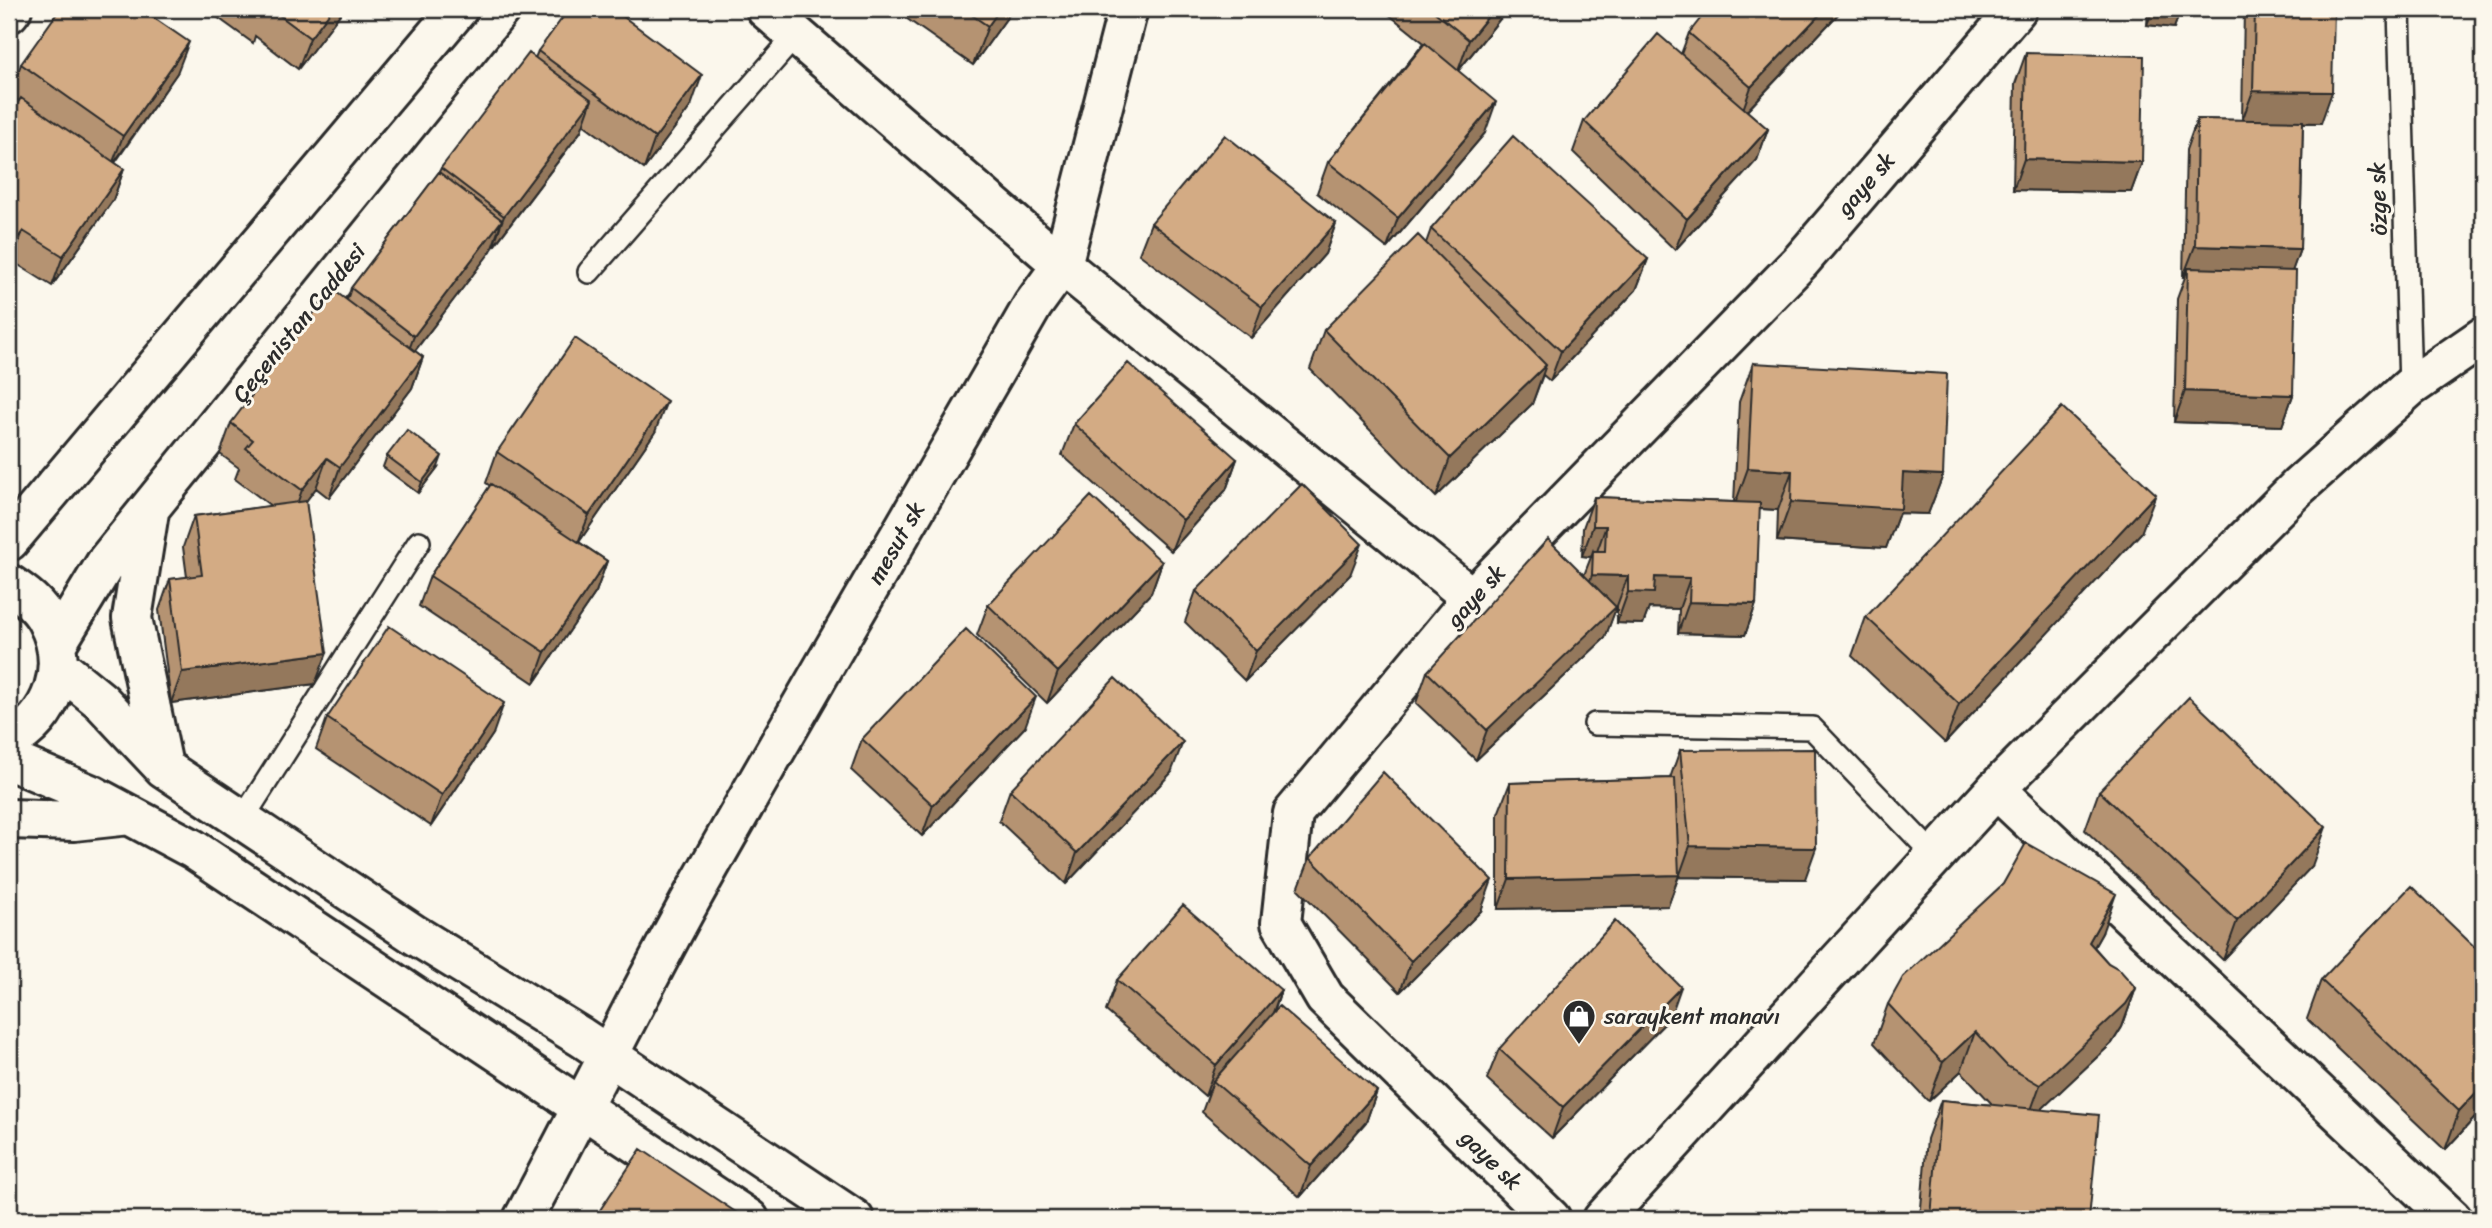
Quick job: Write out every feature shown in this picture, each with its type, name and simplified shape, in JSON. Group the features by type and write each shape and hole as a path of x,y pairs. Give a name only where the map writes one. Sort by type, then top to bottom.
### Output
{"street":[{"path":"9,541 458,9"},
{"name":"Çeçenistan Caddesi","path":"9,741 36,722 47,705 55,686 57,656 107,561 553,9"},
{"path":"766,9 1062,265 1472,598"},
{"name":"mesut sk","path":"523,1219 690,901 1019,329 1062,265 1128,9"},
{"name":"gaye sk","path":"1551,1219 1325,998 1281,923 1293,813 1472,598 1801,261 2017,9"},
{"path":"1603,1219 1996,789 2298,487 2410,387 2483,337"},
{"path":"9,522 55,484"},
{"path":"150,508 132,618 164,768"},
{"path":"9,584 30,599 47,620 57,656 164,768 415,935 607,1055 854,1219"},
{"path":"9,760 92,795 192,849 749,1219"},
{"path":"1996,789 2452,1219"},
{"path":"9,819 74,821 130,815"}],"lane":[{"name":"özge sk","path":"2399,9 2410,387"},
{"path":"589,272 796,35"},
{"path":"242,820 419,542"},
{"path":"1595,724 1812,728 1935,856"}],"building":[{"path":"60,9 141,9 189,42 123,136 21,64"},
{"path":"271,9 332,9 310,38"},
{"path":"569,9 613,9 702,75 655,138 538,51"},
{"path":"963,9 1000,9 988,26"},
{"path":"1431,9 1494,9 1469,40"},
{"path":"1708,9 1825,9 1751,87 1689,33"},
{"path":"2255,9 2334,9 2332,92 2253,91"},
{"path":"1658,34 1768,129 1687,219 1584,121"},
{"path":"1425,43 1496,102 1398,218 1328,162"},
{"path":"529,53 592,100 504,216 441,168"},
{"path":"2026,53 2144,56 2142,162 2024,159"},
{"path":"21,98 124,169 63,256 23,231 16,240 9,235 9,116"},
{"path":"2197,119 2303,121 2300,249 2195,246"},
{"path":"1225,135 1336,223 1262,307 1151,223"},
{"path":"1513,136 1648,259 1561,351 1431,229"},
{"path":"439,172 502,220 414,336 351,288"},
{"path":"1418,235 1546,365 1450,458 1324,330"},
{"path":"2188,268 2296,271 2293,395 2185,391"},
{"path":"332,289 423,357 340,467 327,458 302,490 246,448 253,440 231,423"},
{"path":"575,338 667,401 589,515 497,452"},
{"path":"1128,363 1237,459 1183,520 1074,424"},
{"path":"1753,363 1947,374 1943,475 1903,473 1901,509 1791,502 1792,471 1748,468"},
{"path":"2062,407 2156,494 1959,704 1866,617"},
{"path":"407,430 442,456 422,482 387,456"},
{"path":"491,484 607,561 545,652 430,576"},
{"path":"1302,484 1362,544 1256,651 1196,591"},
{"path":"1091,496 1162,562 1058,672 988,605"},
{"path":"1594,497 1760,503 1756,604 1689,602 1690,578 1655,577 1654,593 1628,592 1628,576 1592,575 1593,551 1605,551 1606,526 1593,526"},
{"path":"306,501 327,653 182,672 170,579 202,575 194,516"},
{"path":"1548,539 1616,607 1487,730 1427,672"},
{"path":"389,626 504,703 442,795 327,718"},
{"path":"966,629 1036,697 933,805 862,739"},
{"path":"1115,678 1183,742 1077,853 1010,790"},
{"path":"2189,697 2326,827 2237,921 2099,791"},
{"path":"1815,749 1816,848 1690,846 1680,750"},
{"path":"1383,772 1492,880 1411,961 1310,858"},
{"path":"1675,778 1679,875 1509,879 1510,783"},
{"path":"2026,843 2116,894 2089,942 2136,988 2126,1004 2040,1085 2007,1066 1975,1032 1941,1061 1888,1004 1903,977 2003,884"},
{"path":"2411,886 2483,955 2483,1085 2459,1111 2321,980"},
{"path":"1183,905 1281,990 1216,1065 1117,980"},
{"path":"1615,921 1681,987 1563,1107 1499,1049"},
{"path":"1279,1006 1377,1091 1311,1166 1213,1081"},
{"path":"1941,1100 2099,1115 2089,1219 1931,1217"},
{"path":"641,1149 746,1219 594,1219"}],"place":[{"name":"saraykent manavı","path":"1579,1046"}]}
